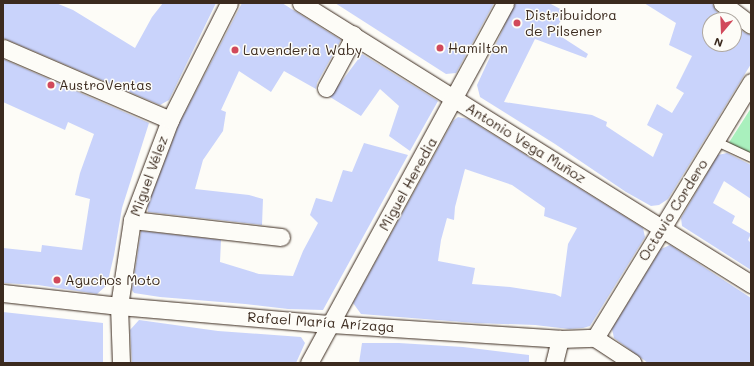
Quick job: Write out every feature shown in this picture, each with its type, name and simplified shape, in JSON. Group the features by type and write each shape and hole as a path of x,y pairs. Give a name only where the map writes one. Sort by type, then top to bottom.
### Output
{"street":[{"name":"Miguel Vélez","path":"121,363 119,306 132,220 170,120 229,3"},
{"name":"Antonio Vega Muñoz","path":"301,3 353,34 751,284"},
{"name":"Miguel Heredia","path":"309,363 455,98 505,3"},
{"path":"722,3 751,25"},
{"path":"326,88 351,42 353,34"},
{"path":"3,48 170,120"},
{"name":"Octavio Cordero","path":"595,338 751,82"},
{"path":"132,220 281,237"},
{"name":"Rafael María Arízaga","path":"3,293 119,306 331,324 560,339 595,338"},
{"path":"595,338 633,363"},
{"path":"554,363 560,339"}],"lane":[{"path":"716,141 751,158"}],"green space":[{"path":"751,108 751,155 728,144"}],"building":[{"path":"3,3 56,3 73,10 135,48 152,17 163,3 216,3 169,100 160,105 3,38"},
{"path":"242,3 282,3 341,40 317,83 316,89 284,71 271,92 239,71 221,110 226,112 223,131 203,160 195,189 249,195 263,199 262,225 148,212 148,205 179,124"},
{"path":"335,3 494,3 456,73 446,74"},
{"path":"515,3 549,3 566,12 554,32 588,54 586,58 535,39 504,102 592,115 607,122 606,126 653,157 663,134 647,125 657,104 672,113 684,93 676,88 692,56 669,45 676,23 644,3 712,3 717,12 702,12 702,52 742,52 742,31 751,35 751,64 668,199 659,205 651,206 626,192 555,144 480,97 477,85"},
{"path":"362,54 438,101 410,151 389,136 399,106 380,89 361,116 330,97"},
{"path":"3,59 149,123 122,208 107,285 97,294 38,285 3,283 3,248 41,252 42,245 82,250 90,199 75,195 80,173 94,134 68,122 65,130 3,102"},
{"path":"458,117 468,119 643,228 645,237 590,326 569,329 535,325 475,323 361,314 353,303 453,121","holes":["465,169 512,185 545,208 544,216 577,228 568,244 561,297 555,294 510,287 472,284 475,268 438,261 441,240 447,218 454,220 455,207"]},
{"path":"364,143 408,155 323,310 288,309 160,297 134,293 132,290 141,231 221,240 220,262 259,274 293,276 303,251 318,223 310,215 316,198 332,202 343,170 352,172"},
{"path":"727,153 751,165 751,199 724,181 713,203 735,216 732,223 751,234 748,240 751,243 751,270 682,226 681,218 718,155"},
{"path":"670,245 751,298 751,363 648,363 614,338 612,329 661,249"},
{"path":"3,312 103,323 103,363 3,363"},
{"path":"139,320 218,331 301,337 305,343 296,363 132,363 130,330"},
{"path":"362,343 399,343 463,347 529,355 529,363 359,363"}],"place":[{"name":"Distribuidora de Pilsener","path":"517,23"},
{"name":"Hamilton","path":"440,48"},
{"name":"Lavenderia Waby","path":"235,50"},
{"name":"AustroVentas","path":"51,85"},
{"name":"Aguchos Moto","path":"57,280"}]}
